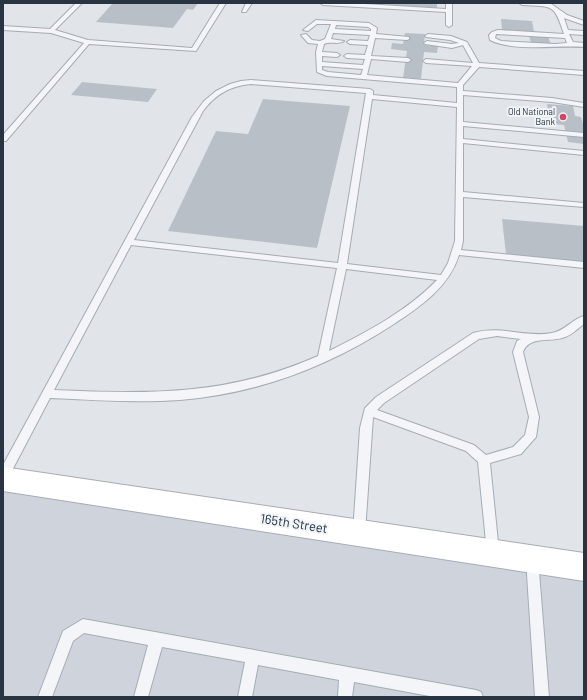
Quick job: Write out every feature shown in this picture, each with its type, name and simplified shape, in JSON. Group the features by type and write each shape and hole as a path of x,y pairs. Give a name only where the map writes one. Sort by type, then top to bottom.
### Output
{"main road":[{"name":"165th Street","path":"3,479 584,567"}],"lane":[{"path":"51,30 79,3"},
{"path":"3,28 51,30 88,42 194,50 223,3"},
{"path":"244,12 249,3"},
{"path":"323,3 449,11"},
{"path":"449,3 449,25"},
{"path":"522,3 547,4 560,14 584,23"},
{"path":"560,14 566,34 571,44"},
{"path":"310,42 318,33 316,22"},
{"path":"310,42 305,32 316,22 369,25 374,28 364,77"},
{"path":"334,23 332,32 324,41 319,54 319,71 328,74 364,77 584,105"},
{"path":"332,32 342,34"},
{"path":"332,32 371,37"},
{"path":"584,33 494,32 491,36 492,39 500,43 554,46 571,44 584,45"},
{"path":"352,35 371,37"},
{"path":"350,42 383,36 390,40 407,38"},
{"path":"427,40 452,46 465,43 477,65"},
{"path":"310,42 340,41 336,55 319,54"},
{"path":"3,139 88,42"},
{"path":"349,48 369,50"},
{"path":"347,56 408,60"},
{"path":"426,62 584,73"},
{"path":"319,64 366,67"},
{"path":"47,394 144,397 198,394 232,389 269,379 323,358 367,337 422,299 434,288 449,270 459,241 460,89 477,65"},
{"path":"323,358 342,266 372,78"},
{"path":"3,476 195,117 204,103 214,94 239,82 251,82 370,94 460,106"},
{"path":"460,124 584,134"},
{"path":"460,141 584,153"},
{"path":"459,194 584,205"},
{"path":"128,242 442,278"},
{"path":"456,252 584,265"},
{"path":"359,533 366,428 369,411 380,400 476,336 486,332 547,338 563,335 584,319"},
{"path":"484,460 517,451 530,437 534,417 518,352 521,344 533,337"},
{"path":"369,411 470,448 484,460 494,554"},
{"path":"532,559 542,697"},
{"path":"45,697 68,636 83,626 476,697"},
{"path":"141,697 158,639"},
{"path":"245,697 253,656"},
{"path":"345,697 348,674"}],"shaded area":[{"path":"3,485 584,576 584,697 3,697"}],"building":[{"path":"113,3 198,3 193,10 187,9 173,28 96,22"},
{"path":"437,3 437,8 374,4"},
{"path":"501,19 532,21 534,32 502,30"},
{"path":"405,33 425,34 424,45 438,46 437,53 424,52 421,79 403,78 407,51 391,49 392,43 403,44"},
{"path":"529,35 548,36 551,45 531,43"},
{"path":"82,82 157,89 148,102 71,95"},
{"path":"263,99 350,106 317,248 168,231 216,131 248,134"},
{"path":"547,104 573,106 575,116 581,117 584,127 584,144 568,142 564,125 551,124"},
{"path":"502,219 584,226 584,262 506,254"}],"place":[{"name":"Old National Bank","path":"563,117"}]}
